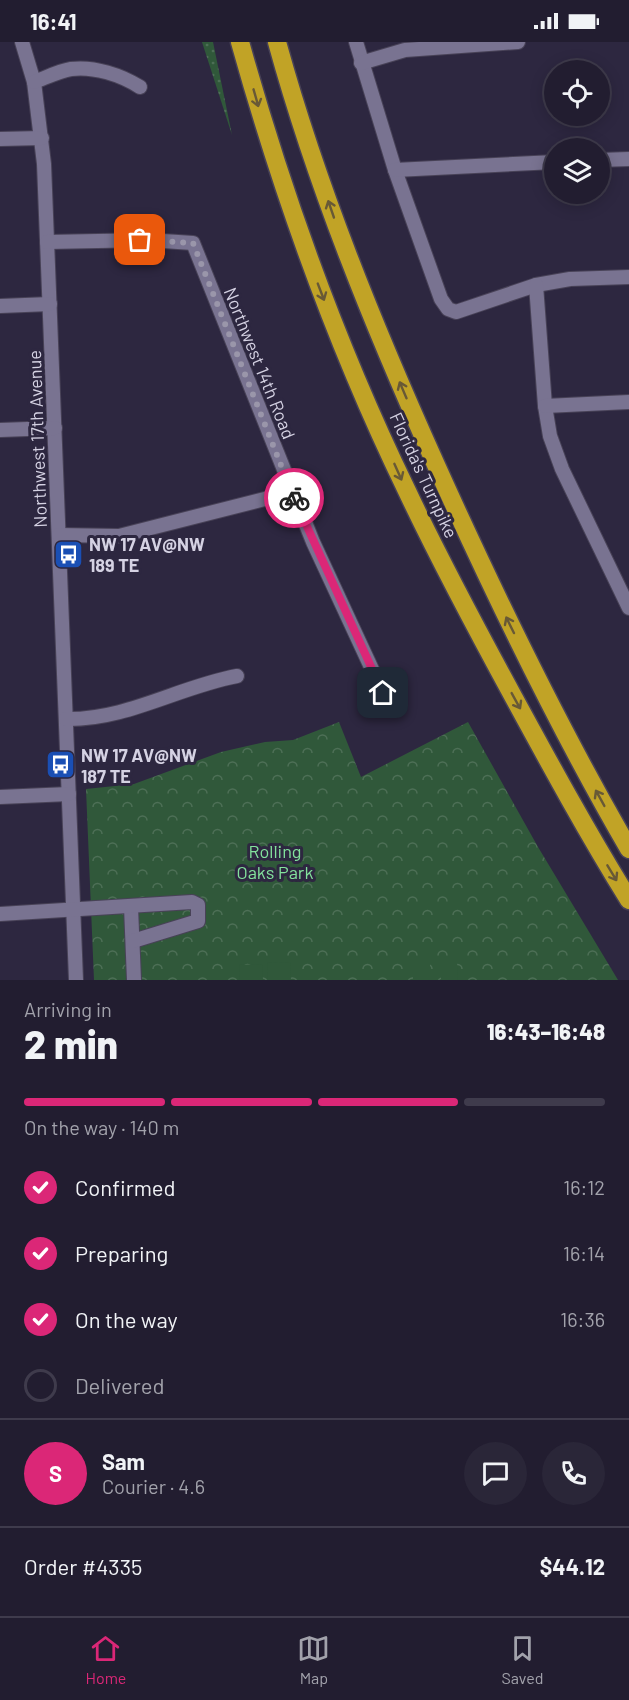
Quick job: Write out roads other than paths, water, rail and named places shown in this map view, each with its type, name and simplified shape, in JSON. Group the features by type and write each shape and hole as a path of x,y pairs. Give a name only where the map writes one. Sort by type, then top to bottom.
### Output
{"highway":[{"name":"Florida's Turnpike","path":"240,42 306,252 340,340 382,437 468,612 592,838 629,900"},
{"name":"Florida's Turnpike","path":"277,42 336,226 378,332 459,515 544,693 629,849"},
{"path":"289,42 306,136"}],"street":[{"name":"Northwest 17th Avenue","path":"22,42 34,82 42,138 76,980"},
{"path":"356,42 395,170 441,299 448,309 456,312 536,285 570,279 629,277"},
{"path":"361,63 405,50 518,42"},
{"path":"34,82 70,69 117,75 140,87"},
{"path":"0,139 42,138"},
{"path":"610,160 629,159"},
{"path":"395,170 544,163"},
{"name":"Northwest 14th Road","path":"47,242 148,240 193,243 292,492 383,693"},
{"path":"536,285 544,406 550,436 562,469 629,608"},
{"path":"0,306 50,304"},
{"path":"544,406 629,402"},
{"path":"0,430 55,428"},
{"path":"59,536 119,536 292,492"},
{"path":"66,719 95,719 124,712 195,687 237,676"},
{"path":"0,797 69,794"},
{"path":"0,914 192,902 198,904 198,921 133,941"},
{"path":"131,907 134,980"}],"place":[{"name":"NW 17 AV@NW 189 TE","path":"68,554"},
{"name":"NW 17 AV@NW 187 TE","path":"60,765"}],"park label":[{"name":"Rolling Oaks Park","path":"275,861"}]}
